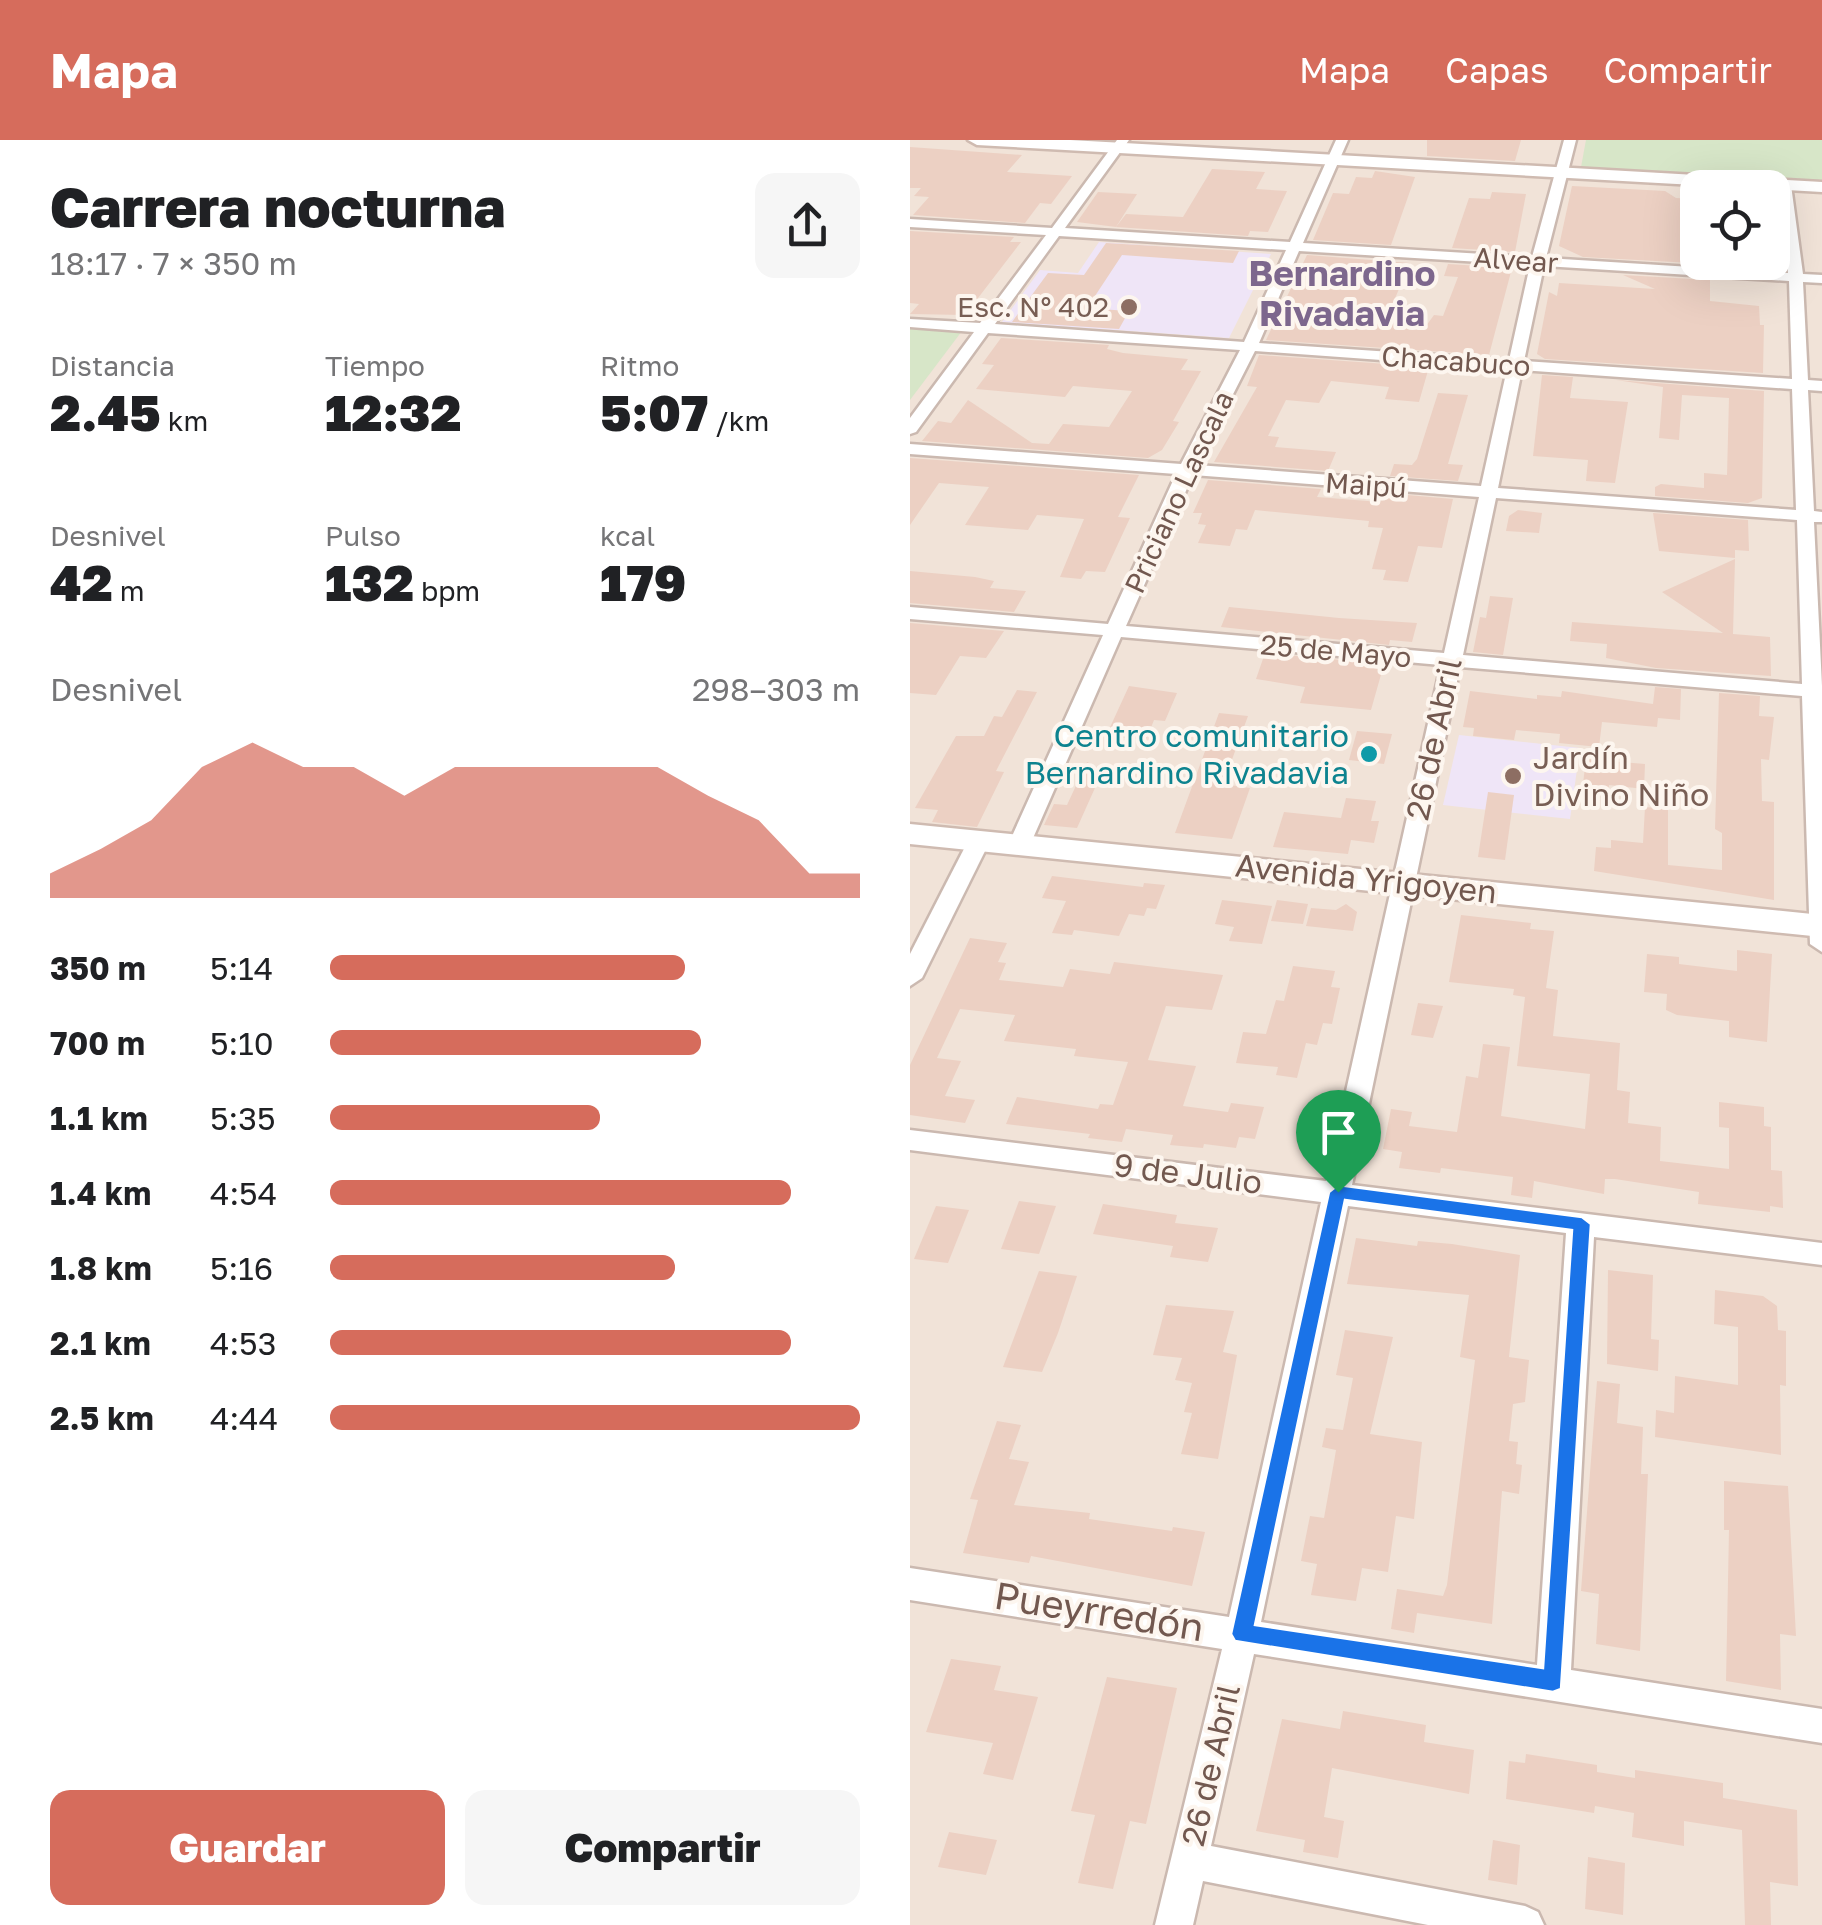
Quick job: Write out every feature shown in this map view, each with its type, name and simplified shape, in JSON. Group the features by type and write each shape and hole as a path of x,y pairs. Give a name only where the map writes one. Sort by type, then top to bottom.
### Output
{"main road":[{"path":"976,140 1120,144 1680,178"},
{"path":"1790,184 1822,186"},
{"name":"Avenida Yrigoyen","path":"910,834 1822,926"}],"street":[{"name":"Priciano Lascala","path":"1018,845 1186,471 1250,346 1342,140"},
{"name":"26 de Abril","path":"1174,1925 1242,1634 1538,261 1570,140"},
{"path":"910,429 988,329 1120,144"},
{"name":"Alvear","path":"910,223 1822,278"},
{"path":"1790,226 1800,385 1814,517 1822,944"},
{"name":"Chacabuco","path":"910,323 1822,386"},
{"name":"Maipú","path":"910,450 1814,517"},
{"name":"25 de Mayo","path":"910,613 1816,692"},
{"path":"910,978 979,841"},
{"name":"9 de Julio","path":"910,1140 1822,1254"},
{"path":"1553,1681 1582,1224"},
{"name":"Pueyrredón","path":"910,1584 1553,1681 1822,1726"},
{"path":"1189,1860 1525,1925"}],"shaded area":[{"path":"910,140 1822,140 1822,1925 910,1925"},
{"path":"1099,242 1271,254 1229,338 1002,322 1040,270 1078,273"},
{"name":"Jardín Divino Niño","path":"1459,735 1580,748 1570,819 1443,805"}],"green space":[{"path":"1586,140 1822,140 1822,180 1790,178 1790,170 1680,172 1581,167"},
{"path":"910,328 962,331 910,400"}],"building":[{"path":"1427,140 1521,140 1515,161 1427,156"},
{"path":"910,147 1022,155 1007,172 1072,176 1051,204 1040,203 1025,223 913,215 929,197 914,196 921,188 910,188"},
{"path":"1212,169 1265,172 1256,189 1287,191 1268,232 1250,231 1248,236 1116,227 1126,214 1183,217"},
{"path":"1375,171 1415,177 1391,245 1313,240 1333,193 1349,194 1356,177 1372,178"},
{"path":"1572,186 1665,191 1680,198 1680,262 1583,257 1559,246"},
{"path":"1098,192 1137,194 1116,227 1077,222"},
{"path":"1492,192 1526,194 1515,252 1452,248 1469,198 1490,199"},
{"path":"910,231 1014,237 1010,242 1021,242 965,315 910,314 919,304 910,303"},
{"path":"1106,243 1239,251 1233,263 1122,255 1095,296 1107,297 1099,309 1129,311 1119,329 1012,322 1048,273 1084,275"},
{"path":"1307,255 1410,263 1385,322 1426,326 1434,315 1443,316 1458,277 1444,276 1448,264 1512,268 1489,355 1266,340"},
{"path":"1623,275 1710,280 1710,301 1759,306 1760,325 1764,325 1763,373 1545,359 1537,354 1549,292 1557,296 1559,283 1655,289"},
{"path":"1001,338 1109,345 1107,349 1123,353 1188,359 1181,370 1201,371 1162,450 1148,458 922,441 938,421 951,423 968,400 1032,443 1049,444 1063,424 1109,427 1132,391 1073,386 1065,397 976,389 994,365 982,364"},
{"path":"1259,355 1429,367 1419,402 1385,399 1389,387 1331,381 1319,403 1286,400 1268,436 1279,437 1275,447 1336,452 1328,471 1214,462 1257,387 1247,386"},
{"path":"1542,375 1573,377 1570,398 1628,402 1615,483 1586,481 1588,460 1533,456"},
{"path":"1616,380 1764,391 1762,498 1748,503 1655,496 1655,487 1661,484 1704,488 1704,473 1727,475 1729,398 1682,395 1679,440 1659,438 1663,387"},
{"path":"1438,393 1468,395 1448,464 1463,465 1458,481 1390,476 1394,464 1412,465 1417,459"},
{"path":"910,458 1139,475 1118,517 1130,518 1105,572 1086,571 1081,579 1060,577 1084,519 1037,515 1028,530 965,525 989,487 939,483 910,525"},
{"path":"1208,480 1321,489 1317,497 1380,502 1384,493 1453,499 1442,548 1418,546 1408,582 1383,580 1386,570 1372,569 1383,528 1368,527 1369,521 1255,510 1247,530 1236,529 1230,546 1198,543 1206,525 1198,524 1202,513 1193,513"},
{"path":"1518,510 1542,513 1539,533 1506,531 1509,516"},
{"path":"1653,513 1748,520 1749,551 1735,550 1735,558 1659,551"},
{"path":"1735,559 1733,634 1770,637 1771,676 1656,668 1606,658 1607,644 1570,641 1572,622 1723,633 1662,592"},
{"path":"910,571 975,577 994,581 990,588 1026,591 1014,612 910,603"},
{"path":"1490,596 1513,598 1503,655 1473,652 1480,617 1486,618"},
{"path":"1229,607 1417,623 1412,642 1390,640 1389,645 1221,627"},
{"path":"910,623 1004,631 986,658 960,656 936,695 910,693"},
{"path":"1265,653 1384,664 1371,710 1300,703 1305,687 1256,679"},
{"path":"1129,686 1177,693 1165,721 1154,720 1146,740 1106,736"},
{"path":"1655,687 1681,689 1680,720 1658,718 1657,727 1602,722 1599,747 1559,743 1560,734 1516,730 1514,740 1473,736 1474,728 1463,727 1470,691 1537,699 1537,695 1561,697 1562,691 1653,704"},
{"path":"1017,690 1037,692 996,771 1004,772 977,827 932,822 938,810 915,808 956,736 984,736 994,716 1002,717"},
{"path":"1719,693 1760,696 1759,716 1774,717 1769,760 1761,759 1762,801 1774,802 1774,900 1594,871 1596,847 1611,848 1611,840 1643,843 1645,807 1668,809 1668,865 1722,870 1722,833 1715,829"},
{"path":"1219,713 1248,716 1223,784 1250,788 1232,839 1175,833"},
{"path":"1357,731 1392,734 1384,764 1349,760"},
{"path":"1586,759 1645,764 1644,789 1609,785 1608,795 1582,792"},
{"path":"1087,762 1103,770 1077,828 1044,825 1054,804 1067,805"},
{"path":"1488,792 1514,795 1505,860 1478,857"},
{"path":"1346,798 1376,801 1371,821 1379,821 1374,843 1351,840 1348,854 1273,847 1284,812 1341,818"},
{"path":"1052,876 1143,887 1144,883 1165,885 1156,909 1147,908 1144,916 1129,914 1119,936 1074,930 1072,935 1052,933 1066,901 1042,898"},
{"path":"1222,900 1272,906 1262,944 1229,941 1234,927 1215,924"},
{"path":"1277,900 1308,904 1303,924 1271,921"},
{"path":"1346,904 1357,912 1353,931 1306,926 1311,908 1336,910"},
{"path":"1461,915 1531,923 1530,929 1554,931 1546,988 1558,990 1553,1036 1620,1043 1617,1090 1630,1092 1628,1123 1661,1127 1660,1161 1729,1169 1729,1128 1719,1127 1719,1102 1764,1107 1764,1126 1771,1127 1771,1170 1782,1171 1783,1208 1770,1206 1770,1212 1698,1204 1699,1192 1615,1179 1605,1179 1604,1194 1534,1181 1532,1198 1511,1195 1513,1177 1441,1168 1440,1173 1399,1168 1402,1152 1383,1149 1391,1109 1412,1112 1409,1126 1457,1132 1466,1076 1478,1078 1483,1044 1510,1047 1501,1116 1585,1129 1590,1074 1517,1066 1525,997 1513,995 1514,989 1449,982"},
{"path":"970,938 1007,943 998,962 1006,963 999,980 1063,987 1070,969 1110,974 1114,962 1223,975 1212,1010 1166,1006 1148,1060 1196,1066 1183,1106 1228,1112 1231,1103 1264,1107 1255,1139 1239,1137 1236,1148 1204,1144 1203,1148 1170,1145 1173,1135 1126,1129 1122,1142 1006,1124 1017,1097 1098,1109 1100,1104 1113,1105 1128,1062 1074,1056 1076,1049 1004,1041 1015,1015 960,1009 937,1058 961,1061 945,1096 975,1100 965,1123 910,1115 910,1065"},
{"path":"1737,950 1772,954 1767,1042 1729,1037 1729,1021 1677,1015 1666,1010 1667,994 1644,992 1647,954 1679,957 1679,964 1737,971"},
{"path":"1293,966 1335,971 1331,987 1340,988 1332,1024 1323,1023 1317,1045 1306,1043 1297,1078 1276,1075 1278,1067 1236,1063 1243,1032 1266,1034 1276,1000 1284,1001"},
{"path":"1418,1003 1443,1006 1433,1038 1411,1035"},
{"path":"1019,1201 1056,1206 1039,1254 1001,1249"},
{"path":"1103,1204 1177,1215 1175,1223 1218,1228 1208,1262 1170,1257 1173,1246 1093,1234"},
{"path":"936,1206 969,1210 948,1263 914,1259"},
{"path":"1356,1238 1417,1246 1418,1241 1452,1244 1520,1255 1509,1357 1529,1360 1525,1402 1513,1404 1509,1441 1518,1442 1516,1464 1522,1465 1519,1494 1502,1491 1492,1624 1417,1613 1414,1633 1391,1629 1397,1589 1443,1596 1447,1585 1475,1360 1460,1357 1469,1295 1347,1284"},
{"path":"1608,1270 1653,1275 1651,1339 1659,1340 1658,1371 1607,1364"},
{"path":"1039,1271 1077,1276 1058,1333 1042,1372 1003,1367"},
{"path":"1715,1290 1763,1296 1777,1306 1778,1330 1786,1331 1786,1386 1780,1385 1781,1455 1655,1437 1656,1410 1674,1413 1675,1376 1738,1385 1738,1327 1714,1324"},
{"path":"1166,1305 1234,1311 1223,1352 1237,1355 1218,1459 1181,1454 1192,1413 1184,1412 1192,1383 1175,1380 1182,1358 1153,1355"},
{"path":"1345,1330 1393,1337 1370,1434 1422,1442 1414,1519 1396,1516 1388,1572 1362,1568 1356,1601 1311,1595 1317,1564 1301,1561 1310,1516 1324,1518 1336,1450 1322,1447 1326,1428 1343,1430 1353,1378 1336,1375"},
{"path":"1597,1381 1620,1384 1617,1423 1643,1427 1641,1474 1648,1474 1640,1651 1596,1644 1599,1594 1581,1591"},
{"path":"997,1421 1021,1425 1009,1459 1029,1462 1014,1505 1090,1513 1089,1519 1172,1531 1173,1527 1205,1532 1192,1586 1031,1556 1029,1563 963,1553 978,1500 970,1499"},
{"path":"1724,1481 1788,1486 1796,1636 1780,1634 1781,1690 1726,1681 1729,1530 1724,1530"},
{"path":"951,1659 1001,1666 994,1690 1038,1697 1013,1780 983,1774 993,1743 926,1732"},
{"path":"1107,1677 1177,1688 1146,1824 1130,1821 1113,1889 1078,1883 1095,1815 1071,1811"},
{"path":"1343,1711 1426,1725 1424,1742 1474,1750 1469,1794 1332,1768 1324,1817 1344,1821 1338,1858 1303,1852 1305,1840 1256,1831 1282,1719 1340,1729"},
{"path":"1526,1754 1597,1765 1597,1772 1635,1778 1635,1770 1723,1783 1723,1798 1797,1810 1798,1886 1770,1882 1771,1925 1745,1925 1742,1830 1684,1821 1684,1846 1632,1837 1634,1813 1595,1806 1594,1813 1506,1799 1509,1761 1525,1763"},
{"path":"949,1832 997,1840 986,1875 938,1867"},
{"path":"1493,1840 1520,1845 1517,1885 1488,1880"},
{"path":"1588,1857 1625,1863 1623,1915 1585,1909"}],"place":[{"name":"Esc. N° 402","path":"1129,307"},
{"name":"Centro comunitario Bernardino Rivadavia","path":"1369,754"},
{"name":"Jardín Divino Niño","path":"1513,776"}],"district":[{"name":"Bernardino Rivadavia","path":"1342,294"}],"route":[{"path":"1338,1192 1582,1224 1553,1681 1242,1634 1338,1192"}]}
